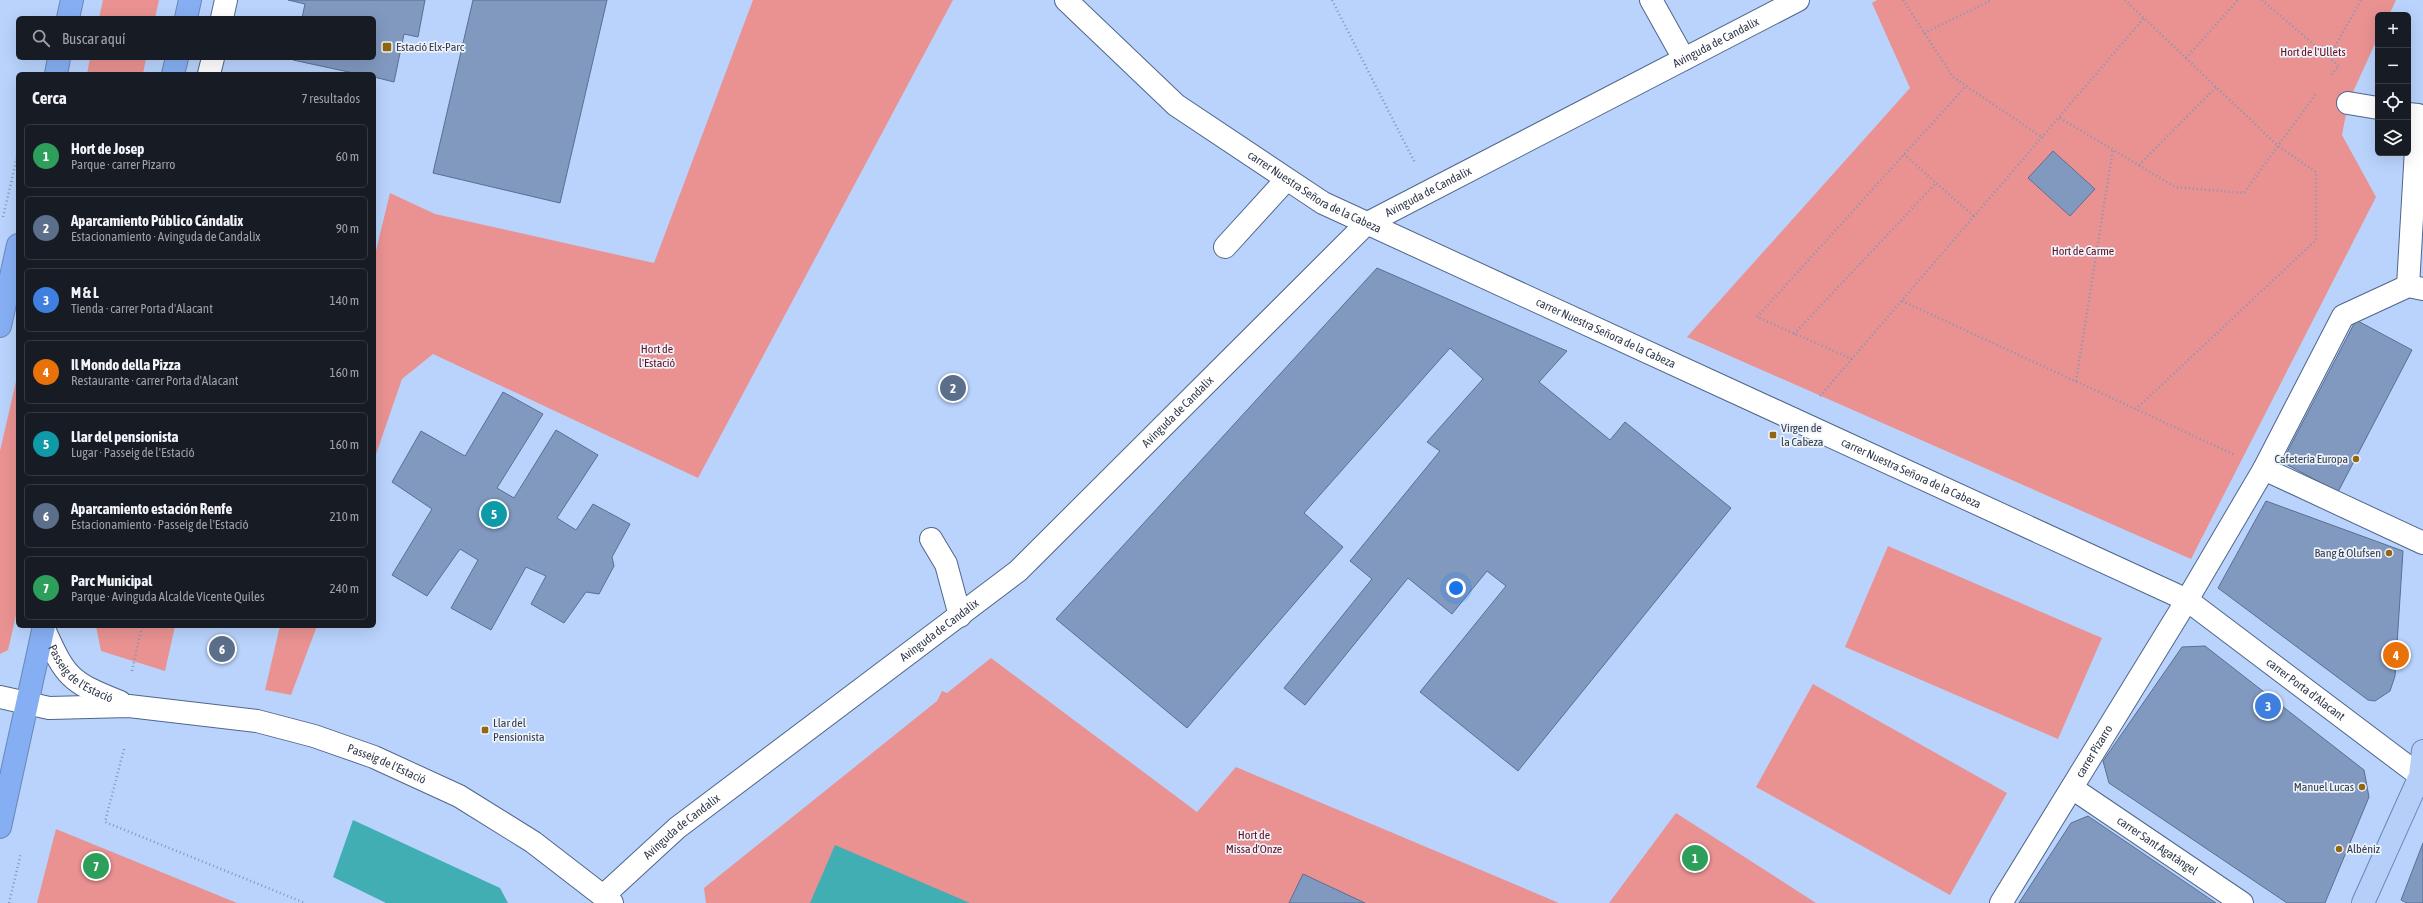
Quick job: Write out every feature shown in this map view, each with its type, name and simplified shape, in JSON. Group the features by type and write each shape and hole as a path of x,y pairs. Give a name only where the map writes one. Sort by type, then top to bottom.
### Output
{"highway":[{"path":"68,16 72,0"},
{"path":"186,16 190,0"},
{"path":"56,72 59,60"},
{"path":"174,72 176,60"},
{"path":"0,326 16,253"},
{"path":"0,827 26,703 44,628"}],"main road":[{"path":"2363,903 2422,777 2423,751"}],"street":[{"path":"222,16 226,0"},
{"name":"carrer Nuestra Señora de la Cabeza","path":"1066,0 1176,105 1286,180 1323,203 2187,600"},
{"path":"1651,0 1684,59"},
{"name":"Avinguda de Candalix","path":"607,900 677,828 1018,571 1366,224 1798,0"},
{"path":"209,72 212,60"},
{"path":"2348,103 2375,108"},
{"path":"2411,114 2418,115 2419,160 2416,288"},
{"path":"1225,247 1286,180"},
{"name":"carrer Pizarro","path":"2001,903 2187,600 2264,468 2343,316 2416,288"},
{"path":"2264,468 2423,543"},
{"path":"931,539 946,564 960,616"},
{"name":"carrer Porta d'Alacant","path":"2187,600 2422,777"},
{"name":"Passeig de l'Estació","path":"44,628 63,670 84,688 129,706"},
{"name":"Passeig de l'Estació","path":"0,697 49,708 129,706 257,721 314,736 374,757 459,796 533,842 607,900"},
{"name":"carrer Sant Agatàngel","path":"2072,788 2242,903"}],"path":[{"path":"1332,0 1430,192"},
{"path":"1903,0 1953,77 2044,138"},
{"path":"1924,33 1992,0"},
{"path":"2125,0 2278,146 2316,172 2316,240 2136,409"},
{"path":"2186,58 2238,0"},
{"path":"2060,118 2175,187 2244,193 2322,85 2339,66 2262,0"},
{"path":"2329,57 2361,0"},
{"path":"1798,422 2044,138 2144,18"},
{"path":"2322,85 2348,103"},
{"path":"1852,359 1758,317 1966,86"},
{"path":"2139,165 2216,87"},
{"path":"2076,381 2113,150"},
{"path":"1904,154 1975,218"},
{"path":"2,222 16,162"},
{"path":"1794,334 1936,183"},
{"path":"1902,301 2264,468"},
{"path":"132,671 142,628"},
{"path":"124,749 105,822 305,903"}],"green space":[{"path":"103,0 159,0 155,16 99,16"},
{"name":"Hort de l'Estació","path":"753,0 953,0 698,478 433,354 402,379 376,454 376,251 390,193 435,214 654,263"},
{"name":"Hort de Carme","path":"1877,0 2396,0 2390,12 2375,12 2375,44 2348,103 2342,135 2376,197 2191,559 1687,337 1910,88 1872,3"},
{"path":"90,60 146,60 143,72 87,72"},
{"path":"16,382 16,616 8,650 0,654 0,451"},
{"path":"1888,546 2102,638 2058,739 1845,647"},
{"path":"96,628 175,628 165,671 101,651"},
{"path":"280,628 316,628 291,695 265,690"},
{"name":"Hort de Missa d'Onze","path":"991,658 1197,812 1236,767 1559,903 706,903 704,888 937,701 942,691 947,693"},
{"path":"1813,684 2007,793 1950,895 1756,787"},
{"path":"1676,813 1816,903 1609,903"},
{"path":"56,829 237,903 37,903"}],"shaded area":[{"path":"353,820 500,888 508,903 386,903 333,877"},
{"path":"835,845 970,903 810,903"}],"building":[{"name":"Estació Elx-Parc","path":"288,0 425,0 418,37 404,34 394,82 376,78 376,72 349,72 293,60 376,60 376,16 302,16 305,4"},
{"path":"473,0 607,0 560,203 433,173"},
{"path":"2053,151 2095,189 2070,216 2028,178"},
{"path":"1377,268 1567,351 1539,382 1610,440 1625,422 1731,508 1518,771 1420,692 1506,586 1487,571 1452,614 1408,578 1305,705 1284,688 1372,579 1350,561 1440,451 1427,442 1483,379 1450,348 1304,513 1343,547 1187,728 1056,619"},
{"path":"2356,320 2412,350 2338,492 2282,462"},
{"path":"503,392 543,414 497,488 514,498 556,430 598,455 557,518 576,530 593,504 630,524 612,557 614,566 599,594 586,592 564,623 531,604 546,576 526,567 491,630 451,608 478,560 460,549 427,596 392,575 432,509 392,482 421,431 465,456"},
{"path":"2266,501 2403,551 2395,676 2390,691 2375,701 2368,700 2218,588"},
{"path":"2205,646 2364,770 2369,797 2325,903 2287,903 2109,783 2103,761 2182,647"},
{"path":"2088,816 2216,903 2019,903 2071,823"},
{"path":"2423,843 2423,903 2407,903 2401,900"},
{"path":"1303,874 1365,903 1289,903"}],"place":[{"name":"Estació Elx-Parc","path":"387,47"},
{"name":"Aparcamiento Público Cándalix","path":"953,388"},
{"name":"Virgen de la Cabeza","path":"1773,435"},
{"name":"Cafetería Europa","path":"2356,459"},
{"name":"Llar del pensionista","path":"494,514"},
{"name":"Bang & Olufsen","path":"2389,553"},
{"name":"Aparcamiento estación Renfe","path":"222,649"},
{"name":"Il Mondo della Pizza","path":"2396,655"},
{"name":"M & L","path":"2268,706"},
{"name":"Llar del Pensionista","path":"485,730"},
{"name":"Manuel Lucas","path":"2362,787"},
{"name":"Albéniz","path":"2339,849"},
{"name":"Hort de Josep","path":"1695,858"},
{"name":"Parc Municipal","path":"96,866"}],"park label":[{"name":"Hort de l'Ullets","path":"2313,52"}]}
